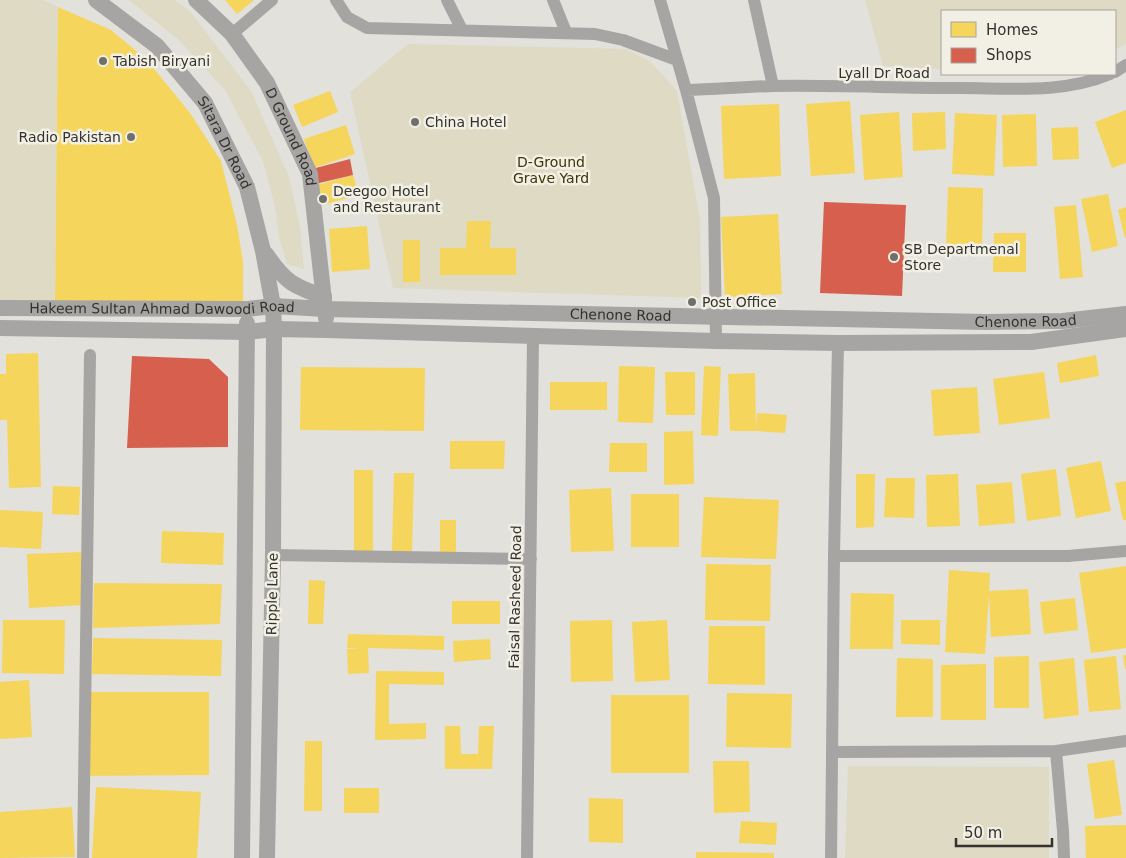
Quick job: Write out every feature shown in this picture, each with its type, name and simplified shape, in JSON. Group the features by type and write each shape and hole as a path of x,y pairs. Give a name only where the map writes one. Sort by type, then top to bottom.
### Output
{"street":[{"name":"Sitara Dr Road","path":"96,0 157,46 205,103 247,187 263,250 273,306 274,329"},
{"name":"D Ground Road","path":"196,0 232,34 267,83 310,174 325,303 326,330"},
{"path":"232,34 272,0"},
{"path":"336,0 348,18 368,28 595,34 623,40 677,60"},
{"path":"447,0 462,30"},
{"path":"554,0 566,32"},
{"path":"660,0 714,198 716,341"},
{"path":"754,0 774,86"},
{"name":"Lyall Dr Road","path":"686,90 774,86 893,88 1043,87 1070,85 1107,75"},
{"path":"263,250 278,272 288,282 325,303"},
{"name":"Hakeem Sultan Ahmad Dawoodi Road","path":"0,308 248,309 325,303"},
{"name":"Chenone Road","path":"325,303 716,318 986,322 1063,321 1126,314"},
{"name":"Ripple Lane","path":"242,858 248,309"},
{"name":"Hakeem Sultan Ahmad Dawoodi Road","path":"0,328 247,332 274,329"},
{"name":"Chenone Road","path":"274,329 838,343 1030,342 1126,329"},
{"name":"Ripple Lane","path":"267,858 273,555 274,329"},
{"name":"Faisal Rasheed Road","path":"527,858 533,336"},
{"path":"831,858 838,343"},
{"path":"83,858 90,355"},
{"path":"834,556 1068,556 1126,551"},
{"path":"273,555 530,560"},
{"path":"832,752 1056,750 1126,741"},
{"path":"1056,750 1064,858"}],"green space":[{"path":"0,0 43,0 58,7 55,306 0,305"},
{"path":"129,0 174,0 189,10 251,91 289,177 300,228 304,269 287,264 279,237 275,207 263,161 225,90 179,40"},
{"path":"865,0 1126,0 1126,43 1116,49 1116,10 941,10 941,69 883,66"},
{"name":"D-Ground Grave Yard","path":"408,44 626,49 648,60 677,91 700,220 701,298 393,288 350,92"},
{"path":"848,766 1049,767 1049,858 845,858"}],"building: Homes":[{"path":"225,0 254,0 237,14"},
{"name":"Radio Pakistan","path":"58,7 111,30 135,50 155,70 190,113 221,161 237,225 243,262 243,304 55,306"},
{"path":"330,91 338,112 302,127 293,105"},
{"path":"850,101 855,173 811,176 806,104"},
{"path":"779,104 781,176 724,179 721,106"},
{"path":"1126,110 1126,163 1112,168 1095,122"},
{"path":"899,112 903,177 864,180 860,115"},
{"path":"945,112 946,149 913,151 912,113"},
{"path":"955,113 997,115 994,176 952,174"},
{"path":"1036,114 1037,166 1003,167 1002,115"},
{"path":"346,125 355,154 314,168 304,139"},
{"path":"1078,127 1079,159 1053,160 1051,128"},
{"path":"353,175 359,195 323,205 317,185"},
{"path":"948,187 983,188 982,249 946,248"},
{"path":"1108,194 1118,246 1092,252 1081,199"},
{"path":"1076,205 1083,277 1060,279 1054,207"},
{"path":"1126,207 1126,238 1125,238 1118,210"},
{"path":"778,214 782,294 725,297 721,217"},
{"path":"467,221 491,221 490,248 516,248 516,275 440,275 440,248 466,248"},
{"path":"367,226 370,269 332,272 329,229"},
{"path":"994,233 1026,233 1026,272 993,272"},
{"path":"403,240 420,240 420,282 403,282"},
{"path":"38,353 41,487 9,488 7,420 0,420 0,374 6,374 6,354"},
{"path":"1096,355 1099,376 1060,383 1057,363"},
{"path":"619,366 655,367 653,423 618,422"},
{"path":"704,366 721,367 718,436 701,435"},
{"path":"301,367 425,368 424,431 300,430"},
{"path":"665,372 695,372 695,415 666,415"},
{"path":"1044,372 1050,418 999,425 993,379"},
{"path":"755,373 756,431 730,431 728,374"},
{"path":"550,382 607,382 607,410 550,410"},
{"path":"977,387 980,433 934,436 931,390"},
{"path":"757,413 787,415 785,433 756,431"},
{"path":"693,431 694,484 664,485 664,432"},
{"path":"450,441 505,441 504,469 450,469"},
{"path":"610,443 647,443 647,472 609,472"},
{"path":"1101,461 1111,511 1076,518 1066,468"},
{"path":"1056,469 1061,516 1027,521 1021,474"},
{"path":"354,470 373,470 373,552 354,552"},
{"path":"394,473 414,473 412,551 392,551"},
{"path":"856,474 875,474 874,527 856,528"},
{"path":"958,474 960,526 927,527 926,475"},
{"path":"886,478 915,478 914,518 884,517"},
{"path":"1126,481 1126,520 1123,520 1115,483"},
{"path":"1012,482 1015,523 979,526 976,485"},
{"path":"53,486 80,487 79,515 52,514"},
{"path":"611,488 614,551 571,552 569,490"},
{"path":"631,494 679,494 679,547 631,547"},
{"path":"704,497 779,500 776,559 701,557"},
{"path":"0,510 43,512 41,549 0,547"},
{"path":"440,520 456,520 456,553 440,553"},
{"path":"162,531 224,533 223,565 161,563"},
{"path":"81,552 83,605 29,608 27,554"},
{"path":"706,564 771,565 770,621 705,620"},
{"path":"1126,566 1126,648 1091,653 1079,573"},
{"path":"949,570 990,573 989,591 1028,589 1031,634 991,637 989,595 985,654 945,652"},
{"path":"309,580 325,581 323,624 308,624"},
{"path":"94,583 222,584 220,624 93,628"},
{"path":"851,593 894,594 893,649 850,649"},
{"path":"1075,598 1078,630 1044,634 1040,602"},
{"path":"452,601 500,601 500,624 452,624"},
{"path":"3,620 65,620 64,674 2,673"},
{"path":"612,620 613,681 571,682 570,621"},
{"path":"667,620 670,680 635,682 632,622"},
{"path":"901,620 940,620 940,645 901,644"},
{"path":"709,626 765,626 765,685 708,684"},
{"path":"348,634 444,636 444,650 368,648 369,673 348,674 347,649 360,648 347,648"},
{"path":"93,638 222,640 221,676 92,674"},
{"path":"490,639 491,659 454,662 453,641"},
{"path":"1123,655 1126,655 1126,669 1125,669"},
{"path":"1029,656 1029,708 994,708 994,657"},
{"path":"1116,656 1121,709 1089,712 1084,660"},
{"path":"897,658 933,659 933,717 896,717"},
{"path":"1074,658 1079,715 1044,719 1039,662"},
{"path":"986,664 986,720 941,720 941,665"},
{"path":"376,671 444,672 444,685 389,684 389,724 426,723 426,739 375,740"},
{"path":"29,680 32,737 0,739 0,682"},
{"path":"81,692 209,692 209,775 80,776"},
{"path":"727,693 792,694 791,748 726,747"},
{"path":"611,695 689,695 689,773 611,773"},
{"path":"445,726 460,726 461,754 478,754 479,726 494,726 492,769 445,769"},
{"path":"305,741 322,741 322,811 304,811"},
{"path":"1114,760 1122,815 1095,819 1087,764"},
{"path":"713,761 749,761 750,812 714,813"},
{"path":"96,787 201,792 197,858 92,858"},
{"path":"344,788 379,788 379,813 344,813"},
{"path":"589,798 623,799 623,843 589,842"},
{"path":"72,807 75,857 0,858 0,812"},
{"path":"741,821 777,823 776,845 739,843"},
{"path":"1126,825 1126,858 1086,858 1085,826"},
{"path":"696,852 774,853 774,858 696,858"}],"building: Shops":[{"path":"350,159 353,175 315,184 312,169"},
{"path":"824,202 906,205 902,296 820,293"},
{"path":"132,356 209,359 228,377 228,447 127,448"}],"place":[{"name":"Tabish Biryani","path":"103,61"},
{"name":"China Hotel","path":"415,122"},
{"name":"Radio Pakistan","path":"131,137"},
{"name":"Deegoo Hotel and Restaurant","path":"323,199"},
{"name":"SB Departmenal Store","path":"894,257"},
{"name":"Post Office","path":"692,302"}]}
